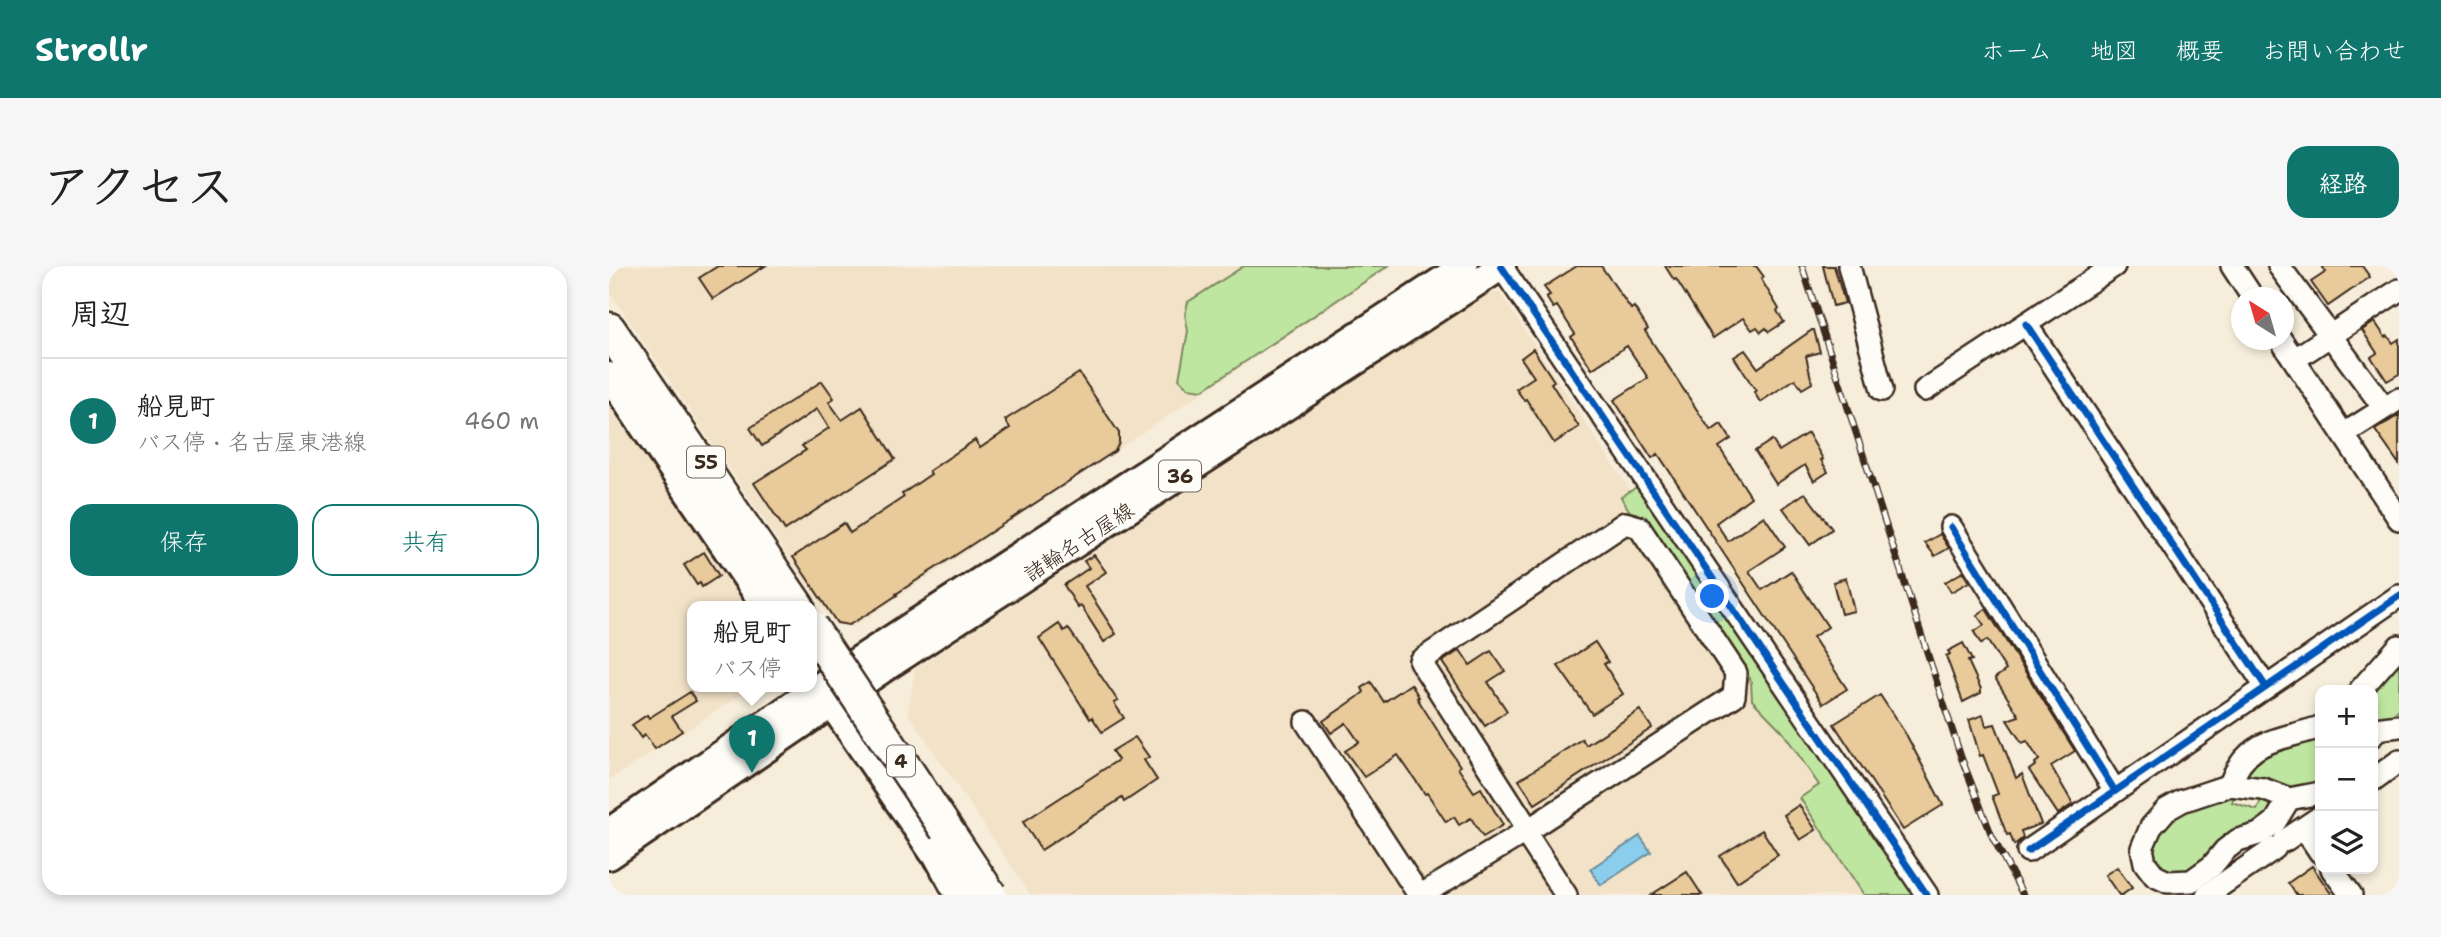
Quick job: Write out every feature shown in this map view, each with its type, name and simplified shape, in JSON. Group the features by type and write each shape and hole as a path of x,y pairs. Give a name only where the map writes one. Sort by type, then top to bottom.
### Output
{"highway":[{"path":"609,329 794,601"},
{"path":"609,362 769,601"},
{"name":"4","path":"817,642 831,678 963,895"},
{"name":"4","path":"831,678 990,895"},
{"path":"831,678 963,830 1010,895"}],"main road":[{"name":"諸輪名古屋線","path":"831,678 1464,266"},
{"name":"諸輪名古屋線","path":"831,678 1502,266"},
{"name":"55","path":"609,317 799,601"},
{"name":"55","path":"609,376 762,601"},
{"path":"817,637 831,678 963,895"},
{"path":"817,689 831,678"},
{"path":"831,678 1002,895"},
{"path":"609,832 811,692"},
{"path":"609,856 814,692"}],"street":[{"path":"1502,266 1927,895"},
{"path":"1849,266 1882,390"},
{"path":"1925,390 2114,266"},
{"path":"2232,266 2246,287"},
{"path":"2279,266 2331,336 2392,404 2344,434"},
{"path":"2295,359 2399,290"},
{"path":"2026,324 2266,687"},
{"path":"2288,350 2399,519"},
{"path":"1307,722 1420,895 1527,831 1734,696 1736,673 1639,527 1625,523 1420,661 1527,831 1566,895"},
{"path":"1951,527 2115,791"},
{"path":"2028,851 2399,596"},
{"path":"2364,685 2399,646"},
{"path":"2378,730 2399,726"},
{"path":"2230,785 2237,766 2251,751 2315,729"},
{"path":"2378,776 2399,761"},
{"path":"2288,799 2275,822 2259,834 2238,840 2225,850 2212,866 2191,881 2168,882 2155,876 2145,863 2142,848 2151,827 2167,810 2182,801 2230,785 2263,789 2288,799 2315,794"},
{"path":"2207,895 2312,822"},
{"path":"2336,874 2351,895"}],"shaded area":[{"path":"609,266 1391,266 853,627 834,624 609,291"},
{"path":"1490,292 1500,293 1630,490 1643,483 1915,895 1031,895 908,713 915,669"},
{"path":"609,395 744,601 687,601 687,692 745,692 609,780"}],"green space":[{"path":"1244,266 1388,266 1203,390 1188,388 1179,379 1188,331 1185,314 1188,302"},
{"path":"1643,483 1915,895 1864,895 1800,798 1819,785 1782,731 1752,700 1751,681 1645,521 1638,514 1630,512 1621,497"},
{"path":"2399,653 2399,709 2392,715 2378,719 2377,685"},
{"path":"2315,732 2315,788 2291,795 2236,780 2253,753"},
{"path":"2236,791 2232,802 2257,810 2264,794 2283,801 2273,817 2189,876 2168,878 2149,862 2154,829 2171,813"}],"water":[{"path":"1640,836 1651,852 1601,885 1590,869"}],"building":[{"path":"718,266 765,266 713,299 699,278"},
{"path":"1577,266 1601,266 1631,309 1634,307 1648,329 1645,331 1711,431 1721,424 1731,439 1719,447 1751,497 1716,523 1728,541 1764,516 1785,547 1749,571 1762,590 1791,571 1828,627 1813,637 1847,689 1823,704 1658,454 1652,458 1614,400 1648,378 1627,346 1592,369 1571,337 1575,334 1557,306 1553,308 1546,297 1550,295 1544,287"},
{"path":"1665,266 1756,266 1764,277 1761,279 1784,322 1769,332 1766,328 1761,332 1757,327 1752,330 1743,318 1713,338"},
{"path":"1823,266 1834,266 1845,303 1833,306"},
{"path":"2322,266 2362,266 2370,277 2328,306 2311,282 2326,272"},
{"path":"2375,322 2385,337 2388,336 2393,343 2399,339 2399,374 2387,381 2371,357 2377,353 2362,330"},
{"path":"1812,330 1820,352 1806,356 1812,383 1802,389 1795,379 1760,402 1734,357 1745,350 1758,368"},
{"path":"1533,349 1579,427 1554,443 1526,399 1524,400 1516,389 1534,377 1521,358"},
{"path":"1079,373 1119,433 1119,443 1115,451 879,607 849,625 837,623 793,557 844,523 850,533 904,497 902,494 931,474 929,471 975,440 980,448 1010,428 1005,420"},
{"path":"822,381 834,398 829,402 842,420 862,407 895,459 785,530 754,483 806,450 802,446 829,428 817,409 762,446 750,428"},
{"path":"2399,415 2399,464 2375,430"},
{"path":"1808,433 1828,472 1814,481 1805,465 1776,484 1755,451 1772,440 1779,451"},
{"path":"1805,493 1832,529 1810,545 1783,508"},
{"path":"1940,534 1949,548 1935,556 1925,543"},
{"path":"704,552 719,576 702,587 700,583 697,585 684,565"},
{"path":"1094,555 1106,572 1085,586 1116,634 1104,642 1064,585 1089,568 1084,561"},
{"path":"1963,572 1969,582 1951,592 1945,582"},
{"path":"1846,578 1854,611 1841,614 1833,582"},
{"path":"1986,609 2075,751 2051,766 2073,804 2058,814 2029,770 2039,760 2027,741 2022,743 2007,720 2019,716 1995,678 2006,670 1987,640 1981,644 1974,632 1984,625 1977,615"},
{"path":"1059,624 1064,631 1068,628 1118,701 1114,703 1124,718 1102,732 1092,717 1090,719 1039,638"},
{"path":"1595,642 1608,662 1604,664 1623,694 1592,714 1558,666"},
{"path":"1963,643 1972,660 1968,661 1981,693 1963,702 1946,656 1950,654 1948,651"},
{"path":"1460,650 1470,665 1491,651 1505,671 1488,682 1507,711 1485,726 1442,662"},
{"path":"1371,682 1384,702 1411,684 1460,766 1458,768 1474,792 1481,788 1503,825 1483,837 1471,818 1459,825 1454,817 1446,822 1398,755 1364,777 1345,751 1359,742 1346,723 1331,733 1323,721 1358,697 1364,692 1362,688"},
{"path":"690,692 696,701 672,716 682,731 655,749 645,735 641,738 632,725 647,715 649,718"},
{"path":"1880,695 1907,736 1943,805 1903,830 1834,724"},
{"path":"1640,710 1652,728 1535,804 1519,780 1582,739 1586,745"},
{"path":"1983,715 1986,726 1995,724 2016,778 2022,774 2041,824 2021,831 2023,838 2014,845 2010,834 2007,835 1992,796 1998,794 1983,755 1980,756 1969,720"},
{"path":"1135,737 1149,757 1144,760 1157,780 1124,802 1122,798 1041,850 1023,822 1118,760 1112,751"},
{"path":"1799,805 1816,830 1800,840 1784,815"},
{"path":"1762,830 1778,855 1737,882 1720,856"},
{"path":"2312,866 2332,895 2297,895 2288,883"},
{"path":"2117,867 2132,888 2122,895 2119,895 2105,875"},
{"path":"1687,872 1702,895 1651,895"}],"railway":[{"path":"1802,266 1961,757 1992,836 2023,895"}],"cycle path":[{"path":"1501,266 1927,895"},
{"path":"2026,324 2266,687"},
{"path":"1951,527 2115,791"},
{"path":"2028,851 2399,596"}],"place":[{"name":"船見町","path":"752,773"}]}
